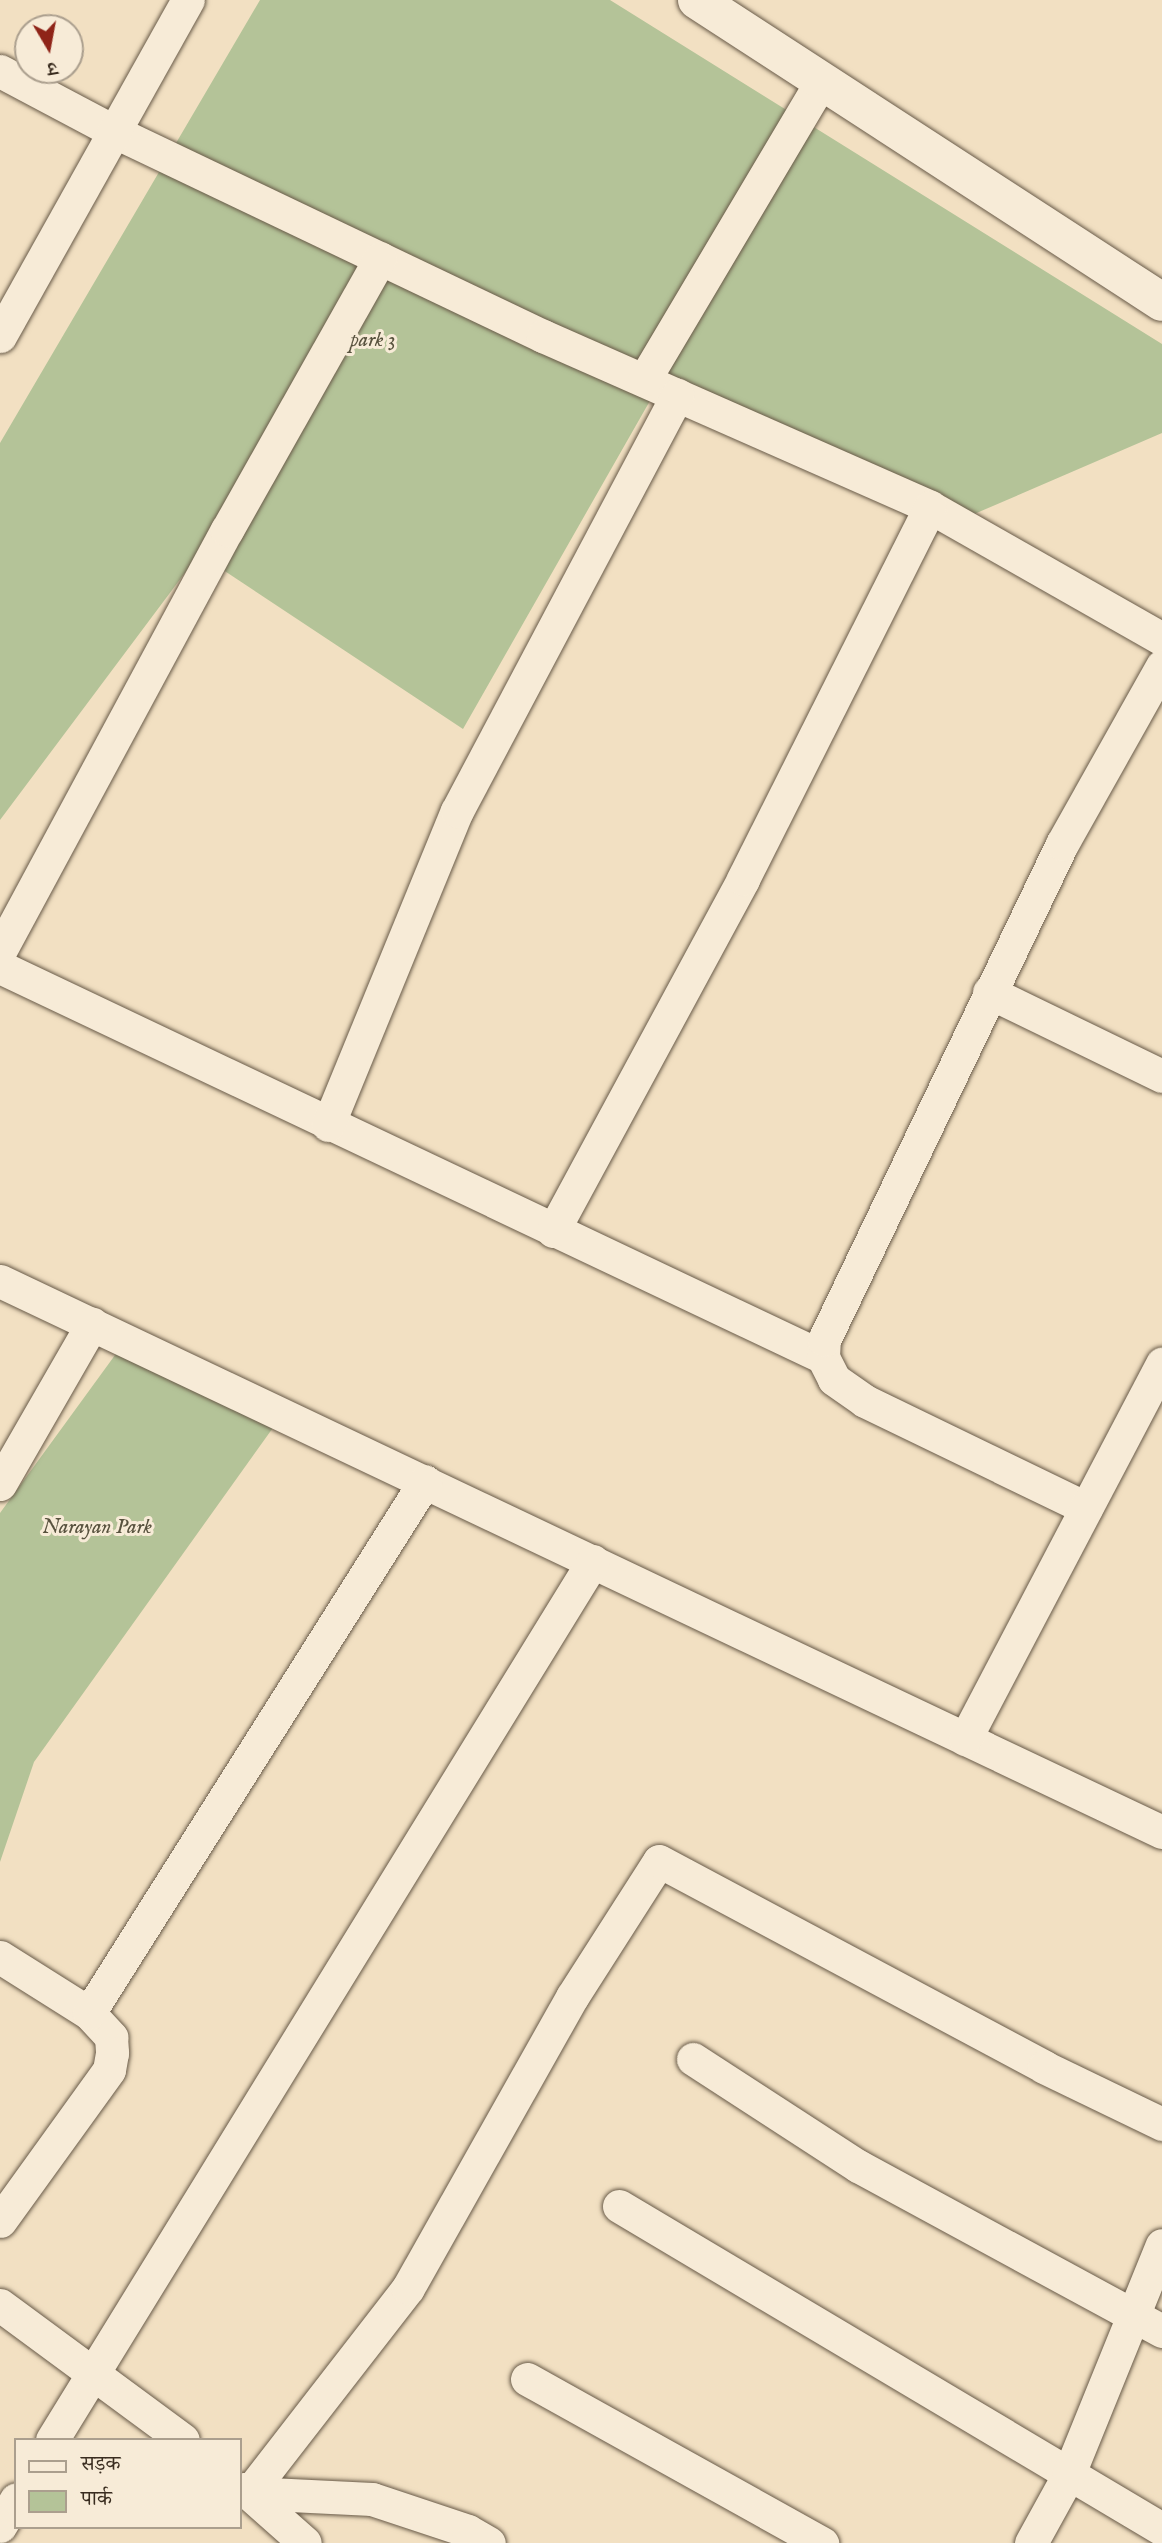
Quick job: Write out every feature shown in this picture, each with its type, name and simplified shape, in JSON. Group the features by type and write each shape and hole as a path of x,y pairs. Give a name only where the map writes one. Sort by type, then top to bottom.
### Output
{"street":[{"path":"0,336 188,0"},
{"path":"696,0 1162,302"},
{"path":"0,71 115,132 380,258 677,395 930,507 1162,639"},
{"path":"644,380 821,82"},
{"path":"0,951 227,530 380,258"},
{"path":"328,1125 457,811 677,395"},
{"path":"553,1231 743,879 930,507"},
{"path":"1086,1508 865,1401 834,1379 823,1357 824,1340 1062,844 1162,666"},
{"path":"0,967 328,1125 823,1357"},
{"path":"989,992 1162,1076"},
{"path":"0,1281 1162,1832"},
{"path":"0,1483 92,1324"},
{"path":"965,1739 1162,1364"},
{"path":"89,2014 425,1481"},
{"path":"53,2438 593,1560"},
{"path":"244,2489 408,2288 572,1997 659,1861 1044,2067 1162,2124"},
{"path":"0,1957 89,2014 111,2038 109,2070 0,2221"},
{"path":"693,2059 858,2166 1162,2331"},
{"path":"619,2206 1068,2476 1162,2529"},
{"path":"1031,2543 1068,2476 1131,2313 1162,2245"},
{"path":"0,2305 180,2438"},
{"path":"527,2379 821,2543"},
{"path":"244,2489 305,2543"},
{"path":"244,2489 372,2499 468,2530 489,2543"},
{"path":"0,2526 14,2503"}],"green space":[{"name":"park 3","path":"260,0 610,0 1162,344 1162,433 965,518 651,399 463,729 199,554 0,820 0,443"},
{"name":"Narayan Park","path":"126,1340 275,1425 34,1762 0,1862 0,1513"}]}
